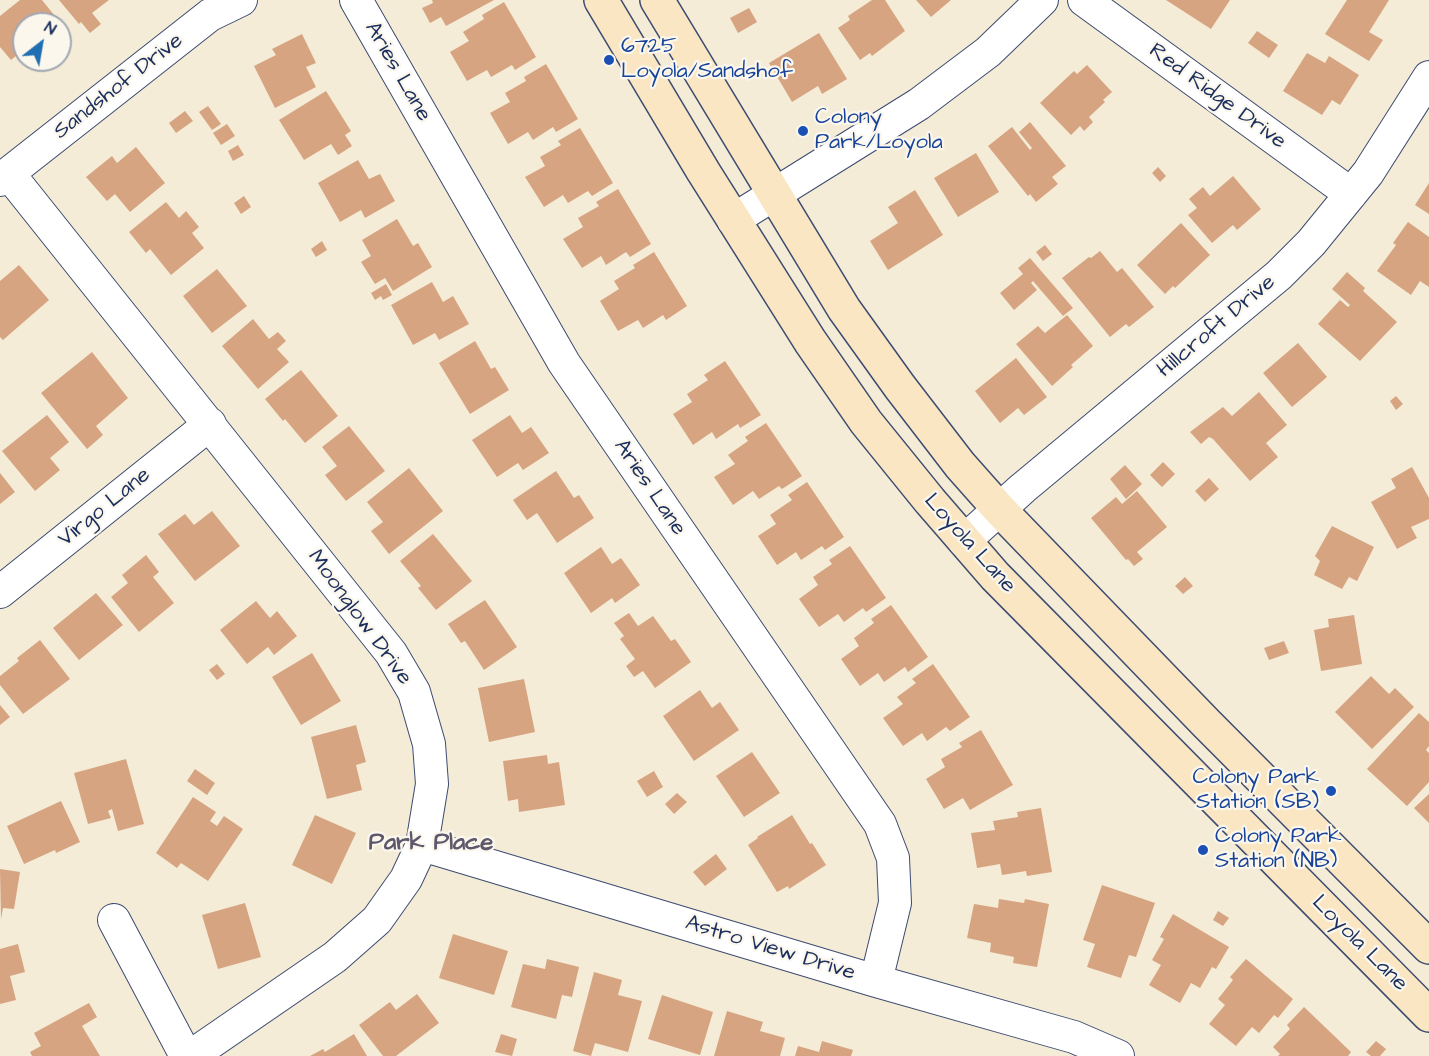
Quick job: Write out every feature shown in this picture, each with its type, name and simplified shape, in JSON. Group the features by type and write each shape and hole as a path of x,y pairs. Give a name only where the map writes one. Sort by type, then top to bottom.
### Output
{"main road":[{"name":"Loyola Lane","path":"602,0 733,220 810,341 866,422 995,576 1429,1015"},
{"name":"Loyola Lane","path":"657,0 851,319 960,465 999,509 1206,723 1429,947"}],"street":[{"name":"Sandshof Drive","path":"4,177 210,15 241,0"},
{"name":"Aries Lane","path":"356,0 564,363 880,824 894,858 895,903 876,981"},
{"path":"733,220 919,104 988,51 1042,0"},
{"name":"Red Ridge Drive","path":"1084,0 1351,194"},
{"name":"Hillcroft Drive","path":"964,541 999,509 1279,275 1311,243 1368,173 1429,77"},
{"name":"Moonglow Drive","path":"4,177 210,424 391,653 414,692 429,744 432,784 422,845 406,879 377,920 335,957 191,1056"},
{"name":"Virgo Lane","path":"0,592 210,424"},
{"name":"Astro View Drive","path":"422,845 876,981 1074,1037 1118,1056"},
{"path":"114,920 186,1056"}],"building":[{"path":"20,0 42,0 52,12 12,12 11,60 0,47 0,16"},
{"path":"59,0 109,0 92,13 101,24 90,33 81,22 79,24 72,16 72,12 69,12"},
{"path":"432,0 494,0 446,26 441,17 430,23 422,8 433,3"},
{"path":"872,0 885,0 905,31 872,56 870,53 860,60 838,28 850,20 848,16"},
{"path":"916,0 951,0 931,17"},
{"path":"1166,0 1230,0 1211,29"},
{"path":"1347,0 1389,0 1369,32 1383,40 1369,61 1325,34"},
{"path":"504,2 536,57 515,70 512,65 491,77 487,70 467,81 450,52 469,41 463,32 484,19 482,15"},
{"path":"749,8 757,22 738,33 730,18"},
{"path":"1257,31 1278,45 1269,58 1248,43"},
{"path":"819,33 847,79 822,94 818,86 792,102 769,63"},
{"path":"302,34 316,63 306,67 316,87 275,108 254,66 276,55 272,49"},
{"path":"1307,53 1325,63 1329,56 1359,75 1340,105 1332,100 1322,115 1283,91"},
{"path":"546,64 578,119 556,132 553,127 533,140 528,132 508,144 490,113 510,102 505,93 526,81 524,77"},
{"path":"1087,65 1112,92 1089,117 1093,122 1084,131 1080,126 1071,135 1040,103 1074,71 1077,74"},
{"path":"326,91 351,131 345,135 352,146 338,155 331,144 304,160 279,120"},
{"path":"208,106 221,124 212,130 199,112"},
{"path":"185,111 193,121 176,133 169,123"},
{"path":"1030,122 1066,166 1052,177 1058,184 1036,202 1030,194 1028,196 988,146 1012,127 1030,150 1032,148 1019,132"},
{"path":"227,124 235,136 221,145 213,133"},
{"path":"580,128 613,183 592,196 588,191 568,203 563,195 544,207 525,177 545,166 540,157 561,145 558,141"},
{"path":"238,145 244,155 233,161 228,151"},
{"path":"136,147 165,183 130,212 115,194 107,201 86,177 112,156 117,163"},
{"path":"976,153 999,192 958,217 934,178"},
{"path":"358,160 369,179 380,174 395,201 365,218 361,210 340,222 318,183"},
{"path":"1158,167 1166,176 1160,182 1152,173"},
{"path":"1233,176 1261,209 1237,230 1233,225 1212,243 1188,215 1197,208 1189,199 1203,187 1210,196"},
{"path":"1429,183 1429,214 1415,205"},
{"path":"618,189 651,244 630,257 626,252 606,265 601,256 582,268 563,239 583,227 578,218 599,206 596,202"},
{"path":"915,190 943,235 888,270 870,241 898,223 888,207"},
{"path":"244,196 251,207 241,214 234,203"},
{"path":"166,202 179,218 186,211 199,227 192,233 204,248 171,275 150,249 146,253 129,232"},
{"path":"397,219 413,246 418,243 432,267 393,291 385,278 375,284 361,262 371,256 362,240"},
{"path":"1408,222 1429,237 1429,287 1420,281 1411,295 1377,271 1396,245 1393,243"},
{"path":"1181,223 1210,255 1175,288 1173,286 1165,294 1137,265"},
{"path":"322,241 327,250 316,257 311,249"},
{"path":"1045,245 1052,254 1043,261 1036,252"},
{"path":"1100,251 1117,272 1122,268 1154,307 1129,327 1126,324 1110,337 1062,278"},
{"path":"654,252 687,306 666,320 663,315 643,328 638,320 618,331 600,301 619,289 614,281 635,268 633,265"},
{"path":"1030,258 1073,308 1063,316 1033,281 1031,283 1037,290 1014,310 1000,293 1023,274 1018,268"},
{"path":"19,265 49,300 3,340 0,337 0,281"},
{"path":"217,269 247,306 212,333 183,296"},
{"path":"1347,272 1365,288 1363,291 1397,322 1360,361 1318,324 1340,300 1348,307 1350,305 1332,289"},
{"path":"432,282 443,302 453,296 469,324 439,340 435,333 413,345 391,305"},
{"path":"386,284 392,295 383,300 381,296 375,300 371,293"},
{"path":"1067,315 1093,346 1052,386 1016,344 1038,326 1045,333"},
{"path":"253,319 269,339 278,332 286,341 277,349 289,362 258,389 222,346"},
{"path":"475,341 491,369 495,367 509,390 470,414 439,363"},
{"path":"1298,343 1327,377 1292,407 1263,373"},
{"path":"92,352 128,398 96,426 103,435 87,449 41,393"},
{"path":"1016,358 1047,397 1024,415 1018,408 1000,423 975,391"},
{"path":"725,361 761,415 740,428 738,424 716,439 712,432 693,445 673,414 692,402 687,394 708,380 704,375"},
{"path":"301,370 338,416 305,443 265,399"},
{"path":"1259,392 1287,425 1266,443 1278,457 1250,481 1213,439 1209,437 1201,444 1190,432 1223,407 1232,416"},
{"path":"1396,396 1403,404 1396,410 1390,401"},
{"path":"47,415 69,442 50,458 60,470 35,491 2,451"},
{"path":"510,415 522,433 531,427 549,453 523,470 518,463 497,477 472,440"},
{"path":"766,423 802,476 782,489 779,486 759,499 753,491 733,505 714,477 735,464 728,455 748,441 745,437"},
{"path":"349,426 385,471 346,501 325,475 337,466 322,447"},
{"path":"1163,462 1175,474 1162,487 1150,475"},
{"path":"1125,465 1142,484 1126,499 1110,479"},
{"path":"1412,467 1429,498 1429,519 1411,527 1417,538 1397,549 1371,502 1396,488 1391,479"},
{"path":"409,468 443,511 389,554 371,531 383,522 367,502"},
{"path":"556,471 574,498 579,495 594,518 557,543 537,513 527,520 513,500"},
{"path":"0,473 15,492 0,504"},
{"path":"1209,478 1219,489 1205,502 1195,491"},
{"path":"807,482 844,537 825,550 822,546 801,560 796,552 777,565 758,536 776,524 770,515 792,500 788,495"},
{"path":"1137,491 1167,527 1137,552 1143,559 1134,566 1128,559 1126,560 1091,518 1116,497 1122,504"},
{"path":"212,511 240,546 195,581 158,534 185,514 194,525"},
{"path":"1332,526 1374,547 1357,581 1349,577 1342,589 1314,575 1320,561 1315,556"},
{"path":"433,534 472,581 436,610 418,588 421,586 400,561"},
{"path":"850,546 886,598 866,612 863,608 844,622 838,614 819,627 799,599 818,585 813,577 832,564 829,560"},
{"path":"601,547 612,564 621,558 640,585 615,603 612,598 591,613 564,573"},
{"path":"146,555 159,572 153,577 174,603 139,632 111,597 128,583 122,575"},
{"path":"1185,577 1193,586 1183,594 1175,586"},
{"path":"96,593 123,625 79,660 53,628"},
{"path":"485,600 517,647 484,670 465,641 461,643 448,624"},
{"path":"256,601 270,618 277,611 297,636 274,655 268,647 247,664 220,630"},
{"path":"891,605 928,657 908,672 905,667 884,682 878,673 860,686 841,659 859,646 854,638 874,623 871,619"},
{"path":"629,613 638,626 653,616 671,641 675,639 691,662 655,688 643,671 634,677 626,666 635,659 620,639 624,636 614,623"},
{"path":"1354,615 1362,664 1321,671 1314,630 1329,627 1328,619"},
{"path":"40,640 70,679 23,714 0,685 0,676 19,661 17,658"},
{"path":"1284,641 1289,653 1269,660 1264,648"},
{"path":"312,653 341,701 301,725 272,677"},
{"path":"217,664 225,674 217,680 209,670"},
{"path":"933,664 970,717 950,731 946,727 927,741 922,733 903,746 883,718 903,704 897,697 916,683 912,679"},
{"path":"1371,676 1389,694 1395,688 1414,707 1372,749 1335,712"},
{"path":"524,679 535,732 489,742 478,688"},
{"path":"700,690 712,708 720,702 739,730 694,761 663,716"},
{"path":"0,705 10,717 0,725"},
{"path":"1419,713 1429,722 1429,746 1426,750 1429,753 1429,782 1407,806 1367,769"},
{"path":"356,725 366,762 356,765 362,790 327,799 311,737"},
{"path":"981,730 1013,785 970,810 963,798 944,809 926,779 945,767 941,759 962,747 959,743"},
{"path":"752,752 780,793 744,817 716,776"},
{"path":"547,755 548,764 559,762 565,805 519,812 518,799 508,801 503,761"},
{"path":"126,759 144,824 118,831 112,809 108,811 111,818 88,824 74,773"},
{"path":"195,769 215,783 207,795 187,781"},
{"path":"654,771 663,787 647,797 637,781"},
{"path":"677,793 687,802 674,814 665,804"},
{"path":"1429,794 1429,823 1414,808"},
{"path":"193,797 216,812 210,821 217,826 224,816 243,829 208,881 181,863 177,868 156,853"},
{"path":"61,801 80,842 24,864 7,826"},
{"path":"1041,808 1052,872 1027,876 1026,871 1002,875 1000,864 977,868 971,833 995,830 993,821 1018,817 1017,812"},
{"path":"315,815 356,833 332,884 292,865"},
{"path":"792,815 826,865 789,889 788,886 777,892 748,845"},
{"path":"716,854 727,869 705,886 693,872"},
{"path":"0,869 20,872 14,909 3,908 1,919"},
{"path":"1102,885 1155,903 1136,957 1129,955 1121,978 1087,967 1095,944 1083,940"},
{"path":"999,899 1024,903 1025,899 1049,904 1037,967 1013,963 1014,957 990,952 991,943 967,938 974,904 998,908"},
{"path":"245,903 261,957 218,969 202,915"},
{"path":"1218,911 1229,918 1223,926 1213,920"},
{"path":"1173,914 1229,947 1216,969 1212,967 1200,988 1191,983 1180,1003 1149,985 1161,965 1152,960 1164,939 1160,937"},
{"path":"453,934 508,951 494,995 439,978"},
{"path":"18,944 25,972 10,976 16,1000 0,1004 0,949"},
{"path":"547,959 579,967 572,997 562,995 556,1019 511,1007 523,964 545,969"},
{"path":"1246,959 1293,999 1278,1018 1274,1015 1259,1033 1252,1027 1236,1046 1209,1024 1225,1005 1218,999 1233,980 1230,977"},
{"path":"594,972 622,980 618,995 642,1001 628,1052 595,1043 591,1056 573,1051"},
{"path":"417,994 439,1023 396,1056 383,1056 359,1025 390,1002 396,1010"},
{"path":"662,995 713,1012 700,1055 648,1039"},
{"path":"89,1003 97,1017 82,1026 100,1056 32,1056 30,1052 41,1046 34,1033"},
{"path":"1304,1007 1351,1052 1348,1056 1278,1056 1280,1054 1273,1047 1290,1029 1287,1025"},
{"path":"727,1011 763,1022 760,1031 785,1038 780,1056 714,1056"},
{"path":"354,1034 367,1056 310,1056 323,1049 325,1052"},
{"path":"501,1034 517,1039 512,1056 495,1052"},
{"path":"822,1041 853,1050 851,1056 795,1056 798,1046 819,1052"},
{"path":"1376,1041 1386,1049 1380,1056 1371,1056 1366,1052"}],"place":[{"name":"6725 Loyola/Sandshof","path":"609,60"},
{"name":"Colony Park/Loyola","path":"803,131"},
{"name":"Colony Park Station (SB)","path":"1331,791"},
{"name":"Colony Park Station (NB)","path":"1203,850"}],"district":[{"name":"Park Place","path":"431,844"}]}
